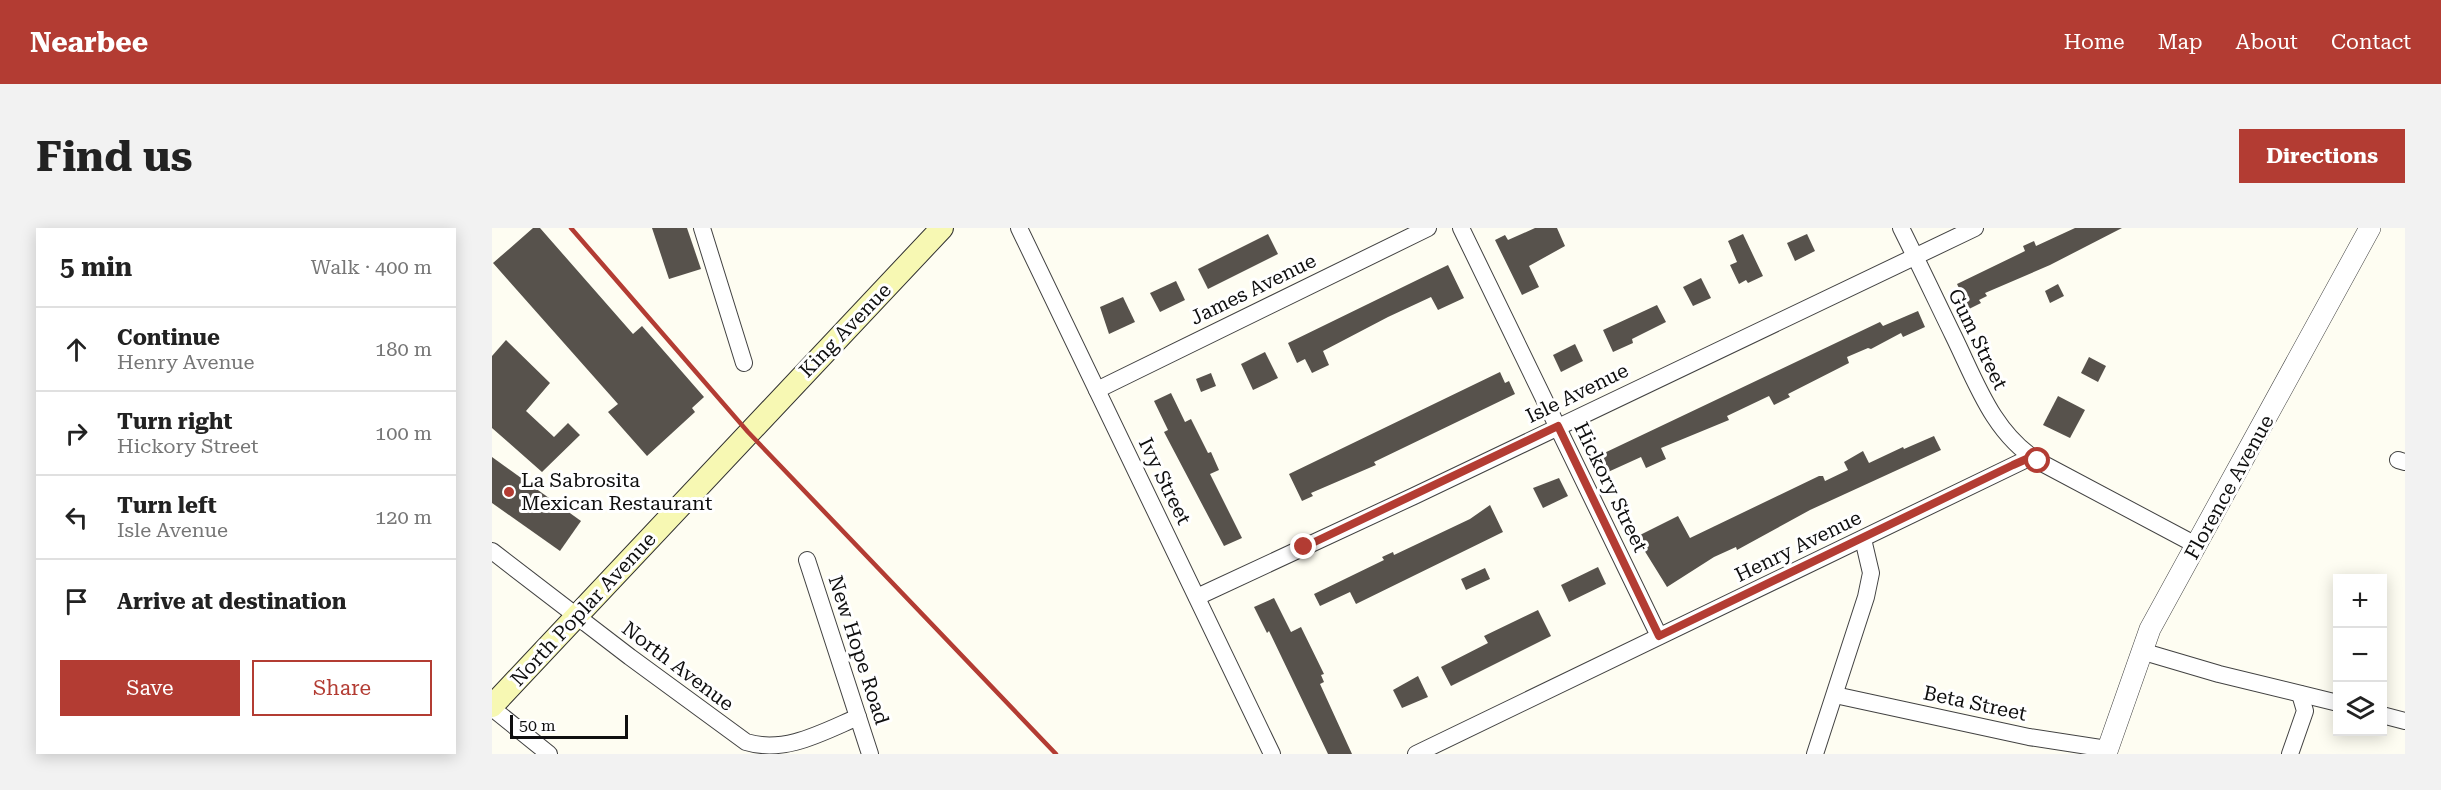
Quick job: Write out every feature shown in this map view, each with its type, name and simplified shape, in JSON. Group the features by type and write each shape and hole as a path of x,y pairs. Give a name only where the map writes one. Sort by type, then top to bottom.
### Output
{"main road":[{"name":"King Avenue","path":"748,432 942,228"},
{"name":"North Poplar Avenue","path":"492,707 748,432"}],"street":[{"path":"702,228 744,363"},
{"name":"Ivy Street","path":"1019,228 1272,754"},
{"name":"James Avenue","path":"1097,390 1428,228"},
{"name":"Hickory Street","path":"1461,228 1659,636"},
{"name":"Gum Street","path":"1901,228 1991,414 2010,439 2031,457"},
{"name":"Isle Avenue","path":"1197,597 1975,228"},
{"name":"Florence Avenue","path":"2107,752 2141,651 2196,544 2290,378 2370,228"},
{"path":"2031,457 2196,544"},
{"name":"Henry Avenue","path":"1416,754 2031,457"},
{"path":"1815,754 1866,597 1870,573 1863,538"},
{"name":"North Avenue","path":"492,551 737,736 758,746 788,746 858,717"},
{"name":"New Hope Road","path":"807,560 870,754"},
{"path":"2141,651 2333,702"},
{"path":"2290,754 2305,711 2300,694"},
{"name":"Beta Street","path":"1835,695 2107,752"},
{"path":"492,707 549,754"},
{"path":"2387,716 2405,721"}],"building":[{"path":"533,228 540,228 633,334 642,326 704,397 692,408 695,412 647,456 608,412 618,404 493,263"},
{"path":"652,228 687,228 701,269 669,279"},
{"path":"1535,228 1557,228 1565,246 1529,266 1539,287 1522,295 1495,240 1505,235 1508,240"},
{"path":"2075,228 2122,228 2050,265 1985,293 1987,296 1979,300 1981,303 1969,309 1957,284 2025,251 2023,246 2034,241 2036,246"},
{"path":"1268,234 1278,254 1208,289 1198,269"},
{"path":"1743,234 1763,276 1748,283 1746,280 1739,284 1730,265 1737,262 1728,241"},
{"path":"1807,234 1815,251 1795,261 1787,243"},
{"path":"1448,265 1464,298 1438,310 1431,297 1388,317 1323,351 1329,365 1312,373 1305,359 1297,363 1288,343"},
{"path":"1701,278 1711,298 1693,306 1683,287"},
{"path":"1176,281 1185,300 1160,312 1150,293"},
{"path":"2058,284 2064,296 2050,303 2045,291"},
{"path":"1123,297 1135,322 1109,334 1100,307"},
{"path":"1657,305 1666,322 1632,339 1633,343 1613,352 1603,330"},
{"path":"1918,311 1925,327 1903,337 1901,333 1871,349 1868,348 1847,357 1849,363 1788,394 1790,397 1774,405 1769,396 1727,416 1729,420 1661,448 1666,459 1646,468 1641,457 1608,472 1600,455 1880,322 1883,326"},
{"path":"506,340 550,383 526,411 554,437 568,423 580,435 542,472 492,428 492,356"},
{"path":"1575,344 1583,361 1561,372 1553,355"},
{"path":"1265,352 1278,378 1253,390 1241,364"},
{"path":"2089,357 2106,366 2098,382 2081,373"},
{"path":"1500,372 1505,383 1509,381 1515,394 1374,462 1376,465 1311,493 1313,496 1302,501 1289,474"},
{"path":"1211,373 1216,386 1201,392 1196,379"},
{"path":"1171,393 1185,422 1191,419 1219,470 1210,474 1242,538 1224,546 1164,432 1168,430 1154,401"},
{"path":"2058,396 2085,410 2070,438 2043,425"},
{"path":"1934,436 1941,450 1810,510 1737,550 1736,547 1714,557 1667,587 1636,537 1678,516 1690,538 1819,476 1823,476 1825,481 1848,470 1844,462 1863,451 1869,463"},
{"path":"492,457 581,521 560,551 492,503"},
{"path":"1559,478 1568,496 1543,508 1533,488"},
{"path":"1490,505 1503,532 1356,604 1350,592 1320,606 1314,594 1384,560 1382,557 1393,552 1394,555 1470,519"},
{"path":"1598,567 1606,584 1569,602 1561,585"},
{"path":"1485,568 1490,579 1466,590 1461,579"},
{"path":"1274,598 1291,632 1301,627 1324,674 1321,675 1324,682 1320,684 1352,754 1328,754 1269,631 1267,633 1254,607"},
{"path":"1538,610 1551,636 1451,686 1441,667 1488,643 1484,636"},
{"path":"1418,676 1428,697 1402,708 1393,690"}],"railway":[{"path":"571,228 748,432 1056,754"}],"place":[{"name":"La Sabrosita Mexican Restaurant","path":"509,492"}],"route":[{"path":"1304,547 1558,426 1659,636 2013,465 2031,457 2038,461"}]}
